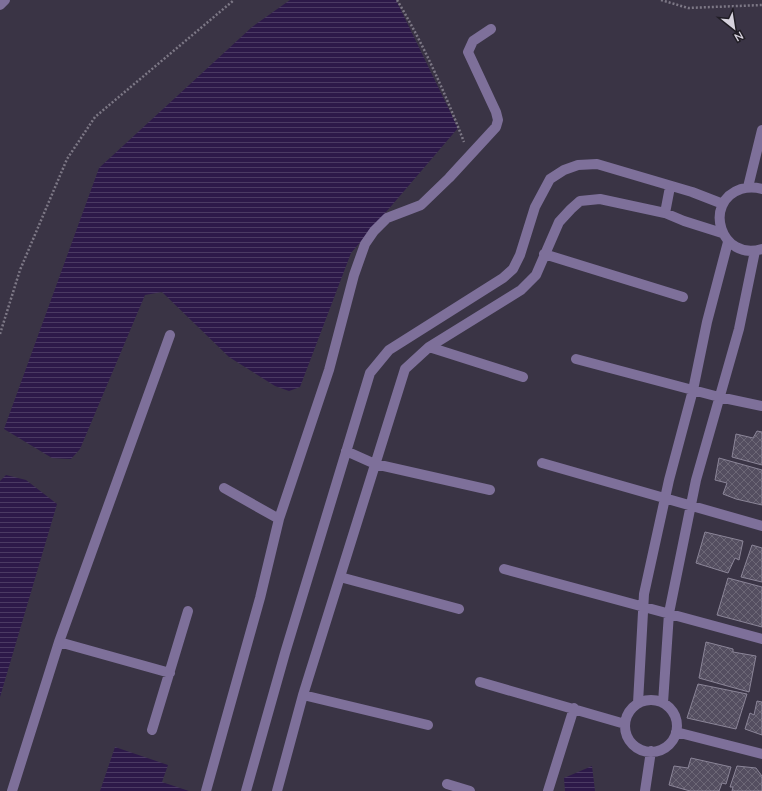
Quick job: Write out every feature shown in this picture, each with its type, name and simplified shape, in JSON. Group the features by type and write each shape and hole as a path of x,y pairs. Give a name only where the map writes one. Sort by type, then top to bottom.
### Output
{"street":[{"path":"0,6 4,0"},
{"path":"206,791 260,598 279,519 329,370 354,275 365,244 374,231 387,218 422,205 496,127 498,120 468,52 473,41 491,29"},
{"path":"748,187 762,130"},
{"path":"246,791 285,653 370,373 379,360 389,350 503,278 513,269 520,255 535,207 550,179 564,170 578,166 597,164 670,187 692,192 723,204"},
{"path":"665,213 670,187"},
{"path":"638,703 644,594 693,390 725,238 719,224 720,213 723,204 738,190 748,187 762,189"},
{"path":"277,791 303,695 405,369 429,347 521,290 536,275 559,222 580,201 600,199 665,213 725,238 736,248 745,251 759,250 739,329 696,480 669,613 663,703"},
{"path":"544,254 683,297"},
{"path":"12,791 58,642 170,335"},
{"path":"429,347 523,377"},
{"path":"576,359 719,397 762,406"},
{"path":"346,451 375,464 490,490"},
{"path":"542,463 762,526"},
{"path":"224,488 279,519"},
{"path":"504,569 762,639"},
{"path":"340,577 459,609"},
{"path":"152,730 188,611"},
{"path":"58,642 170,673"},
{"path":"480,682 625,724"},
{"path":"303,695 428,725"},
{"path":"646,700 655,700 670,708 674,715 676,732 667,746 660,750 643,750 635,746 629,740 625,724 629,712 638,703 646,700"},
{"path":"548,791 574,708"},
{"path":"676,732 762,754"},
{"path":"645,791 651,751"},
{"path":"447,784 470,791"}],"path":[{"path":"0,334 20,270 67,159 95,117 234,0"},
{"path":"397,0 412,24 446,95 470,155"},
{"path":"661,0 688,8 762,5"}],"shaded area":[{"path":"290,0 396,0 458,128 351,253 300,387 289,391 275,386 229,357 162,292 145,295 80,449 71,459 52,458 4,429 99,168 252,27"},
{"path":"6,475 26,480 57,504 0,697 0,481"},
{"path":"115,747 168,765 162,782 189,791 100,791"},
{"path":"592,766 595,791 565,791 564,778"}],"building":[{"path":"757,431 762,432 762,465 732,457 736,434 753,438"},
{"path":"719,458 762,470 762,505 736,499 723,494 727,483 715,480"},
{"path":"705,532 743,541 739,560 735,558 728,573 696,563"},
{"path":"752,545 762,548 762,582 741,577"},
{"path":"728,578 762,587 762,627 717,615"},
{"path":"706,642 733,649 733,652 756,656 749,692 699,678"},
{"path":"698,684 747,694 736,729 687,718"},
{"path":"757,701 762,702 762,735 745,729 750,713 754,715"},
{"path":"691,758 731,767 726,784 722,783 719,791 690,791 669,785 674,766 688,768"},
{"path":"737,766 756,768 762,776 762,791 732,791 733,787 730,787"}]}
